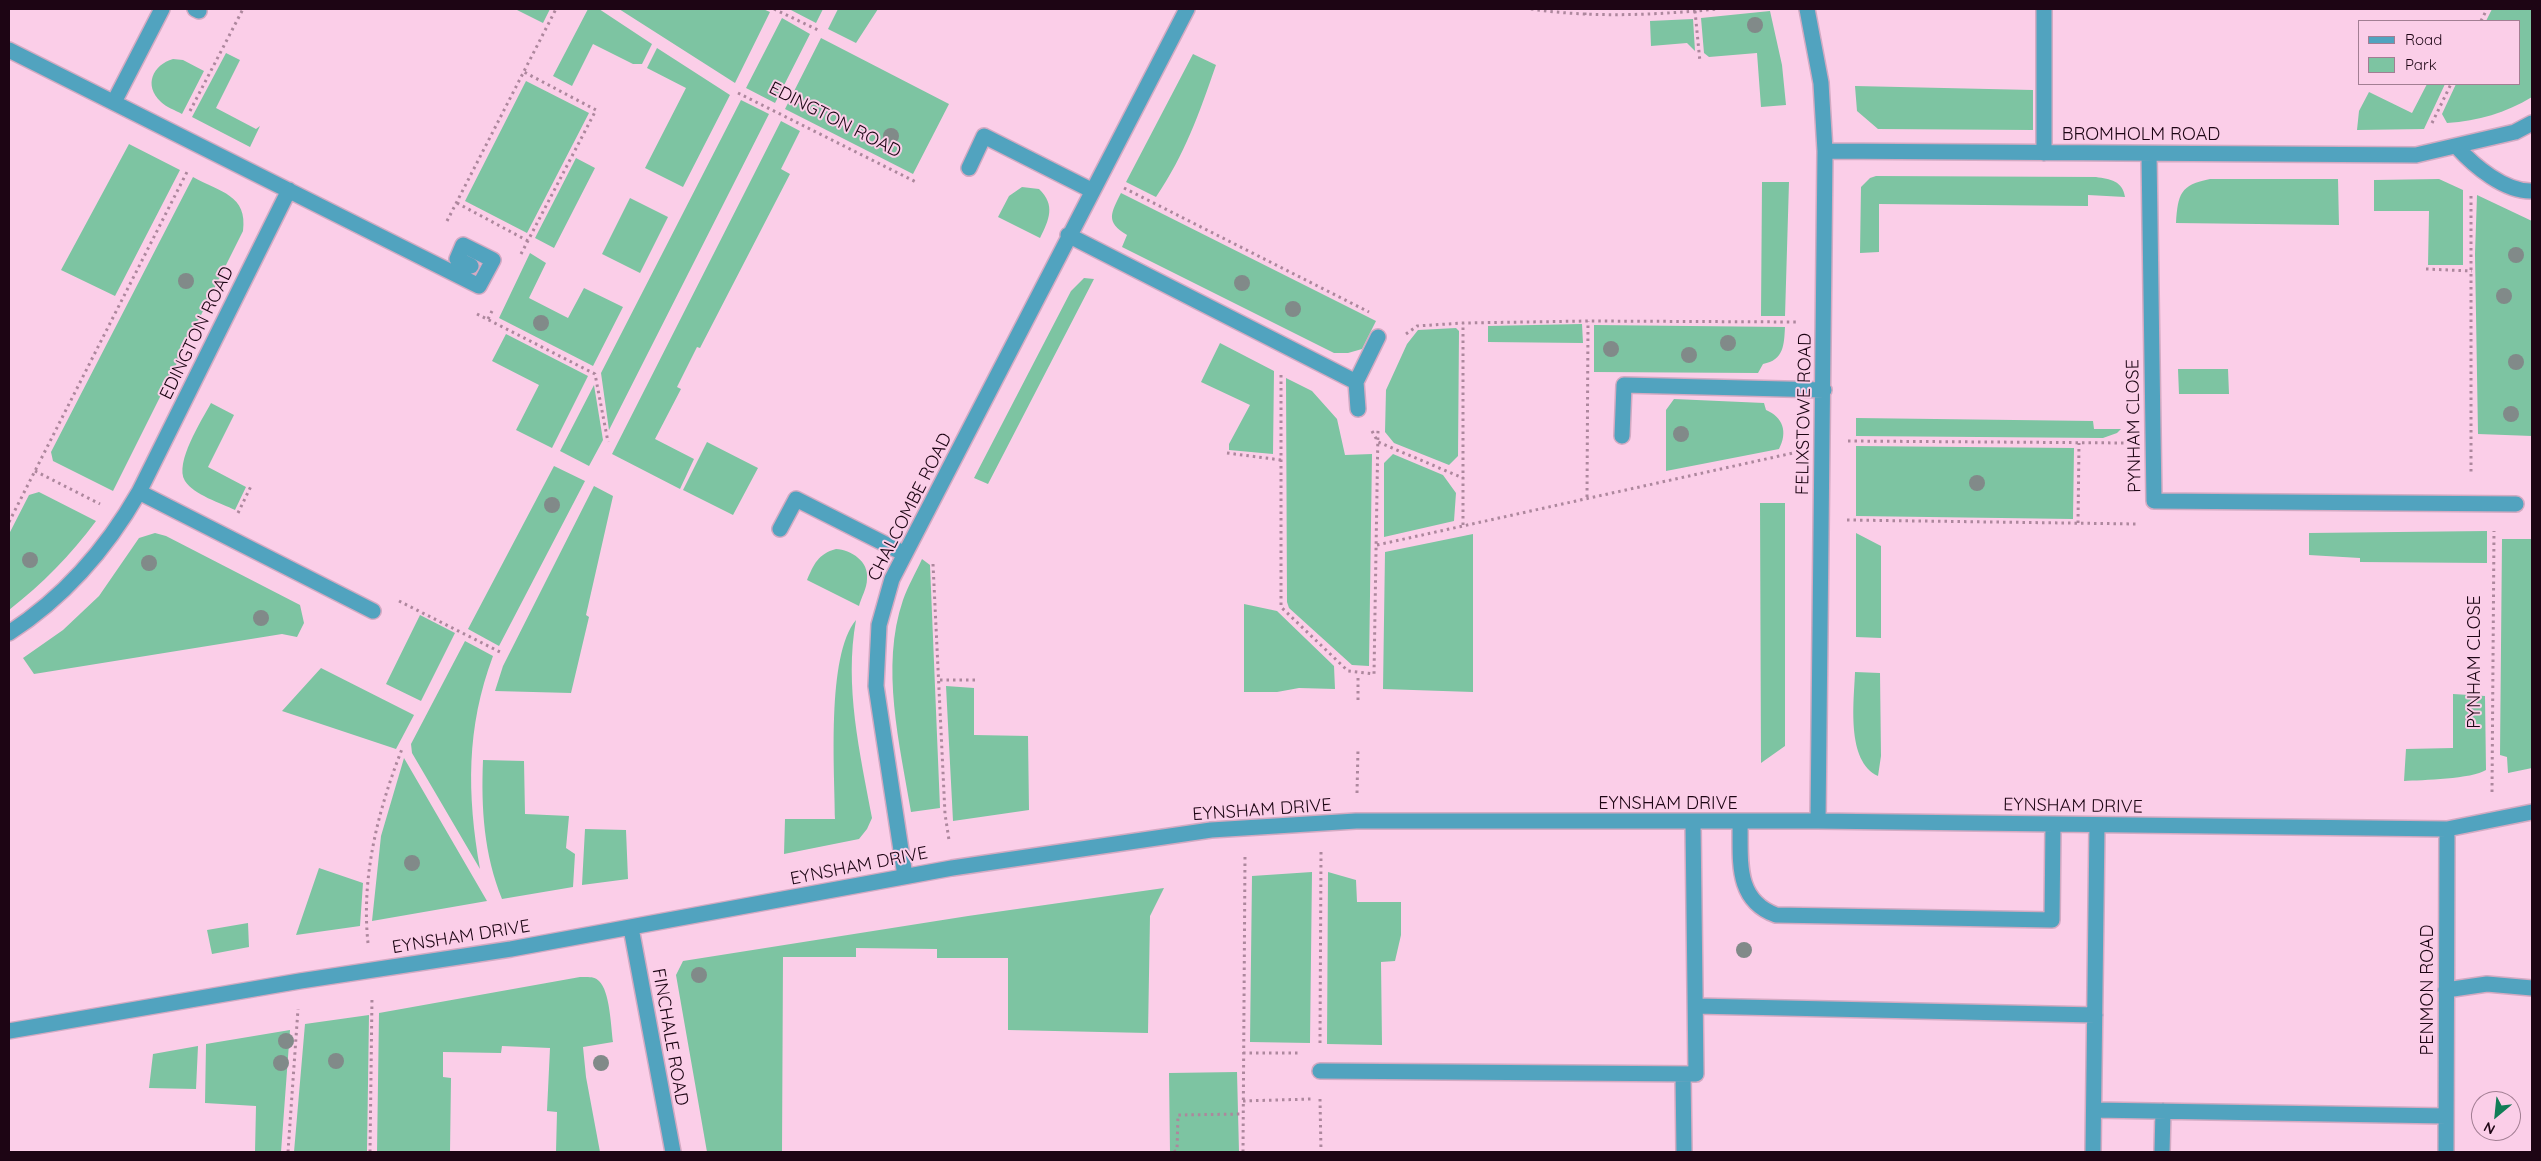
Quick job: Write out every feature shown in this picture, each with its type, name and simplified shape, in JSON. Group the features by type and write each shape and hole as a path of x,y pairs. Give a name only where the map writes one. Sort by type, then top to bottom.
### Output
{"street":[{"path":"114,102 162,9"},
{"name":"CHALCOMBE ROAD","path":"905,876 876,686 879,625 892,579 930,510 1091,190 1187,9"},
{"name":"FELIXSTOWE ROAD","path":"1807,9 1820,83 1825,151 1825,322 1818,821"},
{"path":"2044,9 2044,153"},
{"path":"9,50 200,144 479,286 493,260 464,244 457,259 471,266"},
{"name":"BROMHOLM ROAD","path":"1825,151 2416,155 2515,132 2532,123"},
{"path":"969,168 984,136 1091,190"},
{"path":"2457,147 2470,161 2496,179 2522,191 2532,191"},
{"name":"PYNHAM CLOSE","path":"2149,154 2154,501 2516,504"},
{"name":"EDINGTON ROAD","path":"9,633 29,620 65,588 96,555 125,517 289,190"},
{"path":"1068,235 1356,382"},
{"path":"1358,409 1356,382 1378,337"},
{"path":"1622,436 1624,385 1824,390"},
{"path":"139,492 373,611"},
{"path":"780,530 796,499 905,554"},
{"name":"EYNSHAM DRIVE","path":"9,1031 300,981 511,949 952,868 1211,830 1356,821 1740,823 1818,821 2447,829 2532,812"},
{"path":"1320,1070 1696,1074 1693,823"},
{"path":"1740,823 1742,880 1752,898 1768,912 1776,915 2052,920 2053,825"},
{"path":"2093,1152 2097,825"},
{"name":"PENMON ROAD","path":"2446,1152 2447,829"},
{"name":"FINCHALE ROAD","path":"631,928 672,1152"},
{"path":"2446,990 2487,984 2532,988"},
{"path":"1696,1006 2095,1015"},
{"path":"1683,1074 1684,1152"},
{"path":"2094,1110 2446,1116"},
{"path":"2162,1152 2163,1111"}],"path":[{"path":"178,133 242,9"},
{"path":"428,260 556,9"},
{"path":"774,9 818,30"},
{"path":"1530,9 1585,15 1664,14 1718,9"},
{"path":"1585,9 1585,15"},
{"path":"1695,11 1700,62"},
{"path":"519,258 596,110 524,72"},
{"path":"2416,155 2451,85"},
{"name":"EDINGTON ROAD","path":"738,93 916,182"},
{"path":"9,522 200,144"},
{"path":"2470,161 2472,271 2471,503"},
{"path":"1099,176 1370,313"},
{"path":"456,203 528,241"},
{"path":"2426,269 2472,271"},
{"path":"488,319 492,310"},
{"path":"474,312 595,374 608,442"},
{"path":"1403,341 1407,332 1417,326 1463,323 1588,321 1825,322"},
{"path":"1587,497 1588,321"},
{"path":"1463,323 1463,525"},
{"path":"1401,329 1407,332"},
{"path":"1280,344 1281,608 1348,672 1358,674 1374,674 1378,425"},
{"path":"1358,409 1378,442 1463,478"},
{"path":"2078,523 2079,443"},
{"path":"1377,545 1823,444 2152,443"},
{"path":"1227,454 1281,460"},
{"path":"35,471 125,517"},
{"name":"PYNHAM CLOSE","path":"2492,820 2493,503"},
{"path":"932,557 940,680 945,814 952,868"},
{"path":"373,611 385,595 502,653"},
{"path":"1358,674 1358,700"},
{"path":"940,680 978,680"},
{"path":"370,1152 373,1015 366,914 368,877 383,802 402,749"},
{"path":"1356,821 1358,749"},
{"path":"1321,824 1321,1152"},
{"path":"1243,1152 1245,828"},
{"path":"288,1152 300,981"},
{"path":"1243,1053 1320,1053"},
{"path":"1243,1101 1320,1099"},
{"path":"1174,1152 1177,1150 1178,1115 1243,1114"}],"green space":[{"path":"515,9 550,9 543,23"},
{"path":"588,9 599,9 652,44 642,64 633,64 593,44 572,86 553,76"},
{"path":"619,9 763,9 770,12 735,83"},
{"path":"789,9 823,9 816,23"},
{"path":"838,9 878,9 856,43 828,29"},
{"path":"2492,9 2532,9 2532,97 2512,108 2491,115 2447,123 2442,114 2456,85 2521,85 2521,20 2486,20"},
{"path":"1770,11 1782,65 1786,105 1761,107 1757,53 1709,57 1704,53 1701,18"},
{"path":"782,18 810,34 775,103 746,88"},
{"path":"1693,19 1695,51 1687,43 1651,46 1650,21"},
{"path":"821,38 949,104 913,174 785,109"},
{"path":"657,48 730,95 683,187 645,168 686,88 647,68"},
{"path":"226,53 240,60 216,108 256,129 260,126 250,147 192,117"},
{"path":"1193,54 1216,65 1183,149 1156,197 1126,182"},
{"path":"173,59 183,60 204,71 182,114 163,104 152,89 153,76 156,71 160,66"},
{"path":"526,81 589,113 527,233 465,201"},
{"path":"2426,85 2445,85 2424,129 2357,130 2359,111 2369,92 2412,113"},
{"path":"1855,86 2033,90 2033,130 1878,129 1857,111"},
{"path":"741,100 769,114 609,430 601,373"},
{"path":"781,121 800,131 781,169 790,174 700,348 697,347 677,387 681,389 655,439 694,459 680,489 612,454"},
{"path":"129,144 180,170 115,296 61,270"},
{"path":"576,158 595,168 554,248 535,238"},
{"path":"1876,176 2096,177 2119,184 2125,197 2088,195 2088,206 1879,204 1879,252 1860,253 1861,187 1870,178"},
{"path":"193,177 222,191 236,202 241,209 243,231 113,491 53,461 51,452"},
{"path":"2210,179 2338,179 2339,225 2176,223 2182,192 2192,184"},
{"path":"2439,179 2463,190 2463,265 2428,265 2429,211 2374,211 2374,180"},
{"path":"1762,182 1789,182 1785,316 1761,316"},
{"path":"1022,187 1039,189 1048,201 1048,219 1040,238 998,217 1009,196"},
{"path":"1121,193 1376,321 1362,349 1348,353 1334,353 1122,247 1127,235 1115,226 1112,217"},
{"path":"2477,195 2532,221 2532,436 2478,434 2475,254"},
{"path":"630,198 668,217 640,273 602,254"},
{"path":"530,253 546,263 529,298 568,318 584,288 623,307 593,366 499,318"},
{"path":"1084,278 1094,279 988,484 974,478 1071,291"},
{"path":"1582,324 1583,343 1488,342 1488,326"},
{"path":"1594,325 1785,327 1782,351 1775,359 1763,364 1758,373 1594,372"},
{"path":"1456,328 1459,331 1458,456 1449,465 1394,443 1385,432 1386,390 1407,344 1418,330"},
{"path":"506,334 588,376 552,448 516,430 539,385 492,361"},
{"path":"1220,343 1274,371 1273,454 1229,450 1229,444 1250,405 1201,382"},
{"path":"2178,369 2228,369 2229,394 2179,394"},
{"path":"1286,378 1312,391 1337,419 1345,455 1372,454 1369,666 1352,665 1289,608 1287,602"},
{"path":"594,385 603,440 589,466 560,451"},
{"path":"1674,399 1764,403 1766,410 1780,421 1783,431 1782,443 1779,449 1666,471 1666,410"},
{"path":"211,403 234,415 208,467 246,487 235,510 208,498 189,486 185,481 183,473 183,464 190,442"},
{"path":"1856,418 2093,421 2094,429 2121,429 2117,433 2103,438 1856,436"},
{"path":"707,442 758,468 733,515 683,490"},
{"path":"1856,446 2074,448 2073,519 1856,516"},
{"path":"1393,454 1443,475 1456,493 1454,521 1384,537 1384,463"},
{"path":"554,466 585,481 499,646 468,629"},
{"path":"594,486 613,496 586,615 589,617 571,693 495,691 503,666"},
{"path":"39,492 96,521 56,568 9,610 9,534 29,495"},
{"path":"1760,503 1785,503 1785,746 1761,763"},
{"path":"2487,531 2487,563 2360,562 2360,558 2309,555 2309,533"},
{"path":"155,533 166,536 300,605 304,623 297,637 282,634 34,674 23,658 63,630 99,596 139,538"},
{"path":"1856,533 1881,546 1881,638 1856,637"},
{"path":"1473,534 1473,692 1383,689 1385,552"},
{"path":"2502,539 2532,539 2532,768 2508,773 2507,757 2500,755"},
{"path":"836,549 853,554 865,567 867,582 859,606 807,580 817,560"},
{"path":"922,559 930,565 940,808 911,812 894,706 893,652 896,626 903,600"},
{"path":"1244,604 1277,611 1334,666 1335,689 1299,688 1277,692 1244,692"},
{"path":"420,615 455,633 421,701 386,684"},
{"path":"856,620 852,670 853,695 858,744 872,818 867,829 859,839 784,854 785,819 835,819 834,715 836,686 846,637"},
{"path":"465,641 493,656 478,709 472,761 471,788 480,869 412,753 411,744"},
{"path":"321,668 414,715 396,749 282,711"},
{"path":"1855,672 1880,673 1881,756 1878,776 1868,768 1861,758 1856,744 1853,714"},
{"path":"946,686 974,688 974,735 1028,736 1029,810 953,821"},
{"path":"2453,694 2485,696 2486,770 2459,777 2404,781 2406,749 2453,748"},
{"path":"404,758 487,901 372,921 381,836"},
{"path":"483,760 524,761 525,814 569,816 566,848 575,854 573,887 502,899 491,865 485,831 483,814"},
{"path":"585,829 626,830 628,879 582,885"},
{"path":"319,868 363,883 360,926 296,935"},
{"path":"1312,872 1310,1043 1250,1042 1252,876"},
{"path":"1328,872 1356,880 1357,902 1401,902 1401,935 1395,961 1381,962 1382,1045 1327,1044"},
{"path":"1164,888 1150,916 1148,1033 1008,1030 1008,958 937,958 937,949 856,948 856,957 783,957 782,1152 707,1152 676,975 683,961 968,916"},
{"path":"248,923 249,947 212,954 207,930"},
{"path":"580,977 595,978 603,986 611,1019 613,1042 583,1047 586,1077 600,1152 556,1152 557,1112 547,1111 550,1048 502,1046 501,1053 443,1052 443,1077 451,1078 450,1152 377,1152 379,1013"},
{"path":"369,1015 367,1152 294,1152 305,1024"},
{"path":"290,1030 281,1152 255,1152 256,1106 205,1103 206,1044"},
{"path":"198,1046 196,1089 149,1088 153,1054"},
{"path":"1237,1072 1239,1152 1170,1152 1169,1073"}]}
